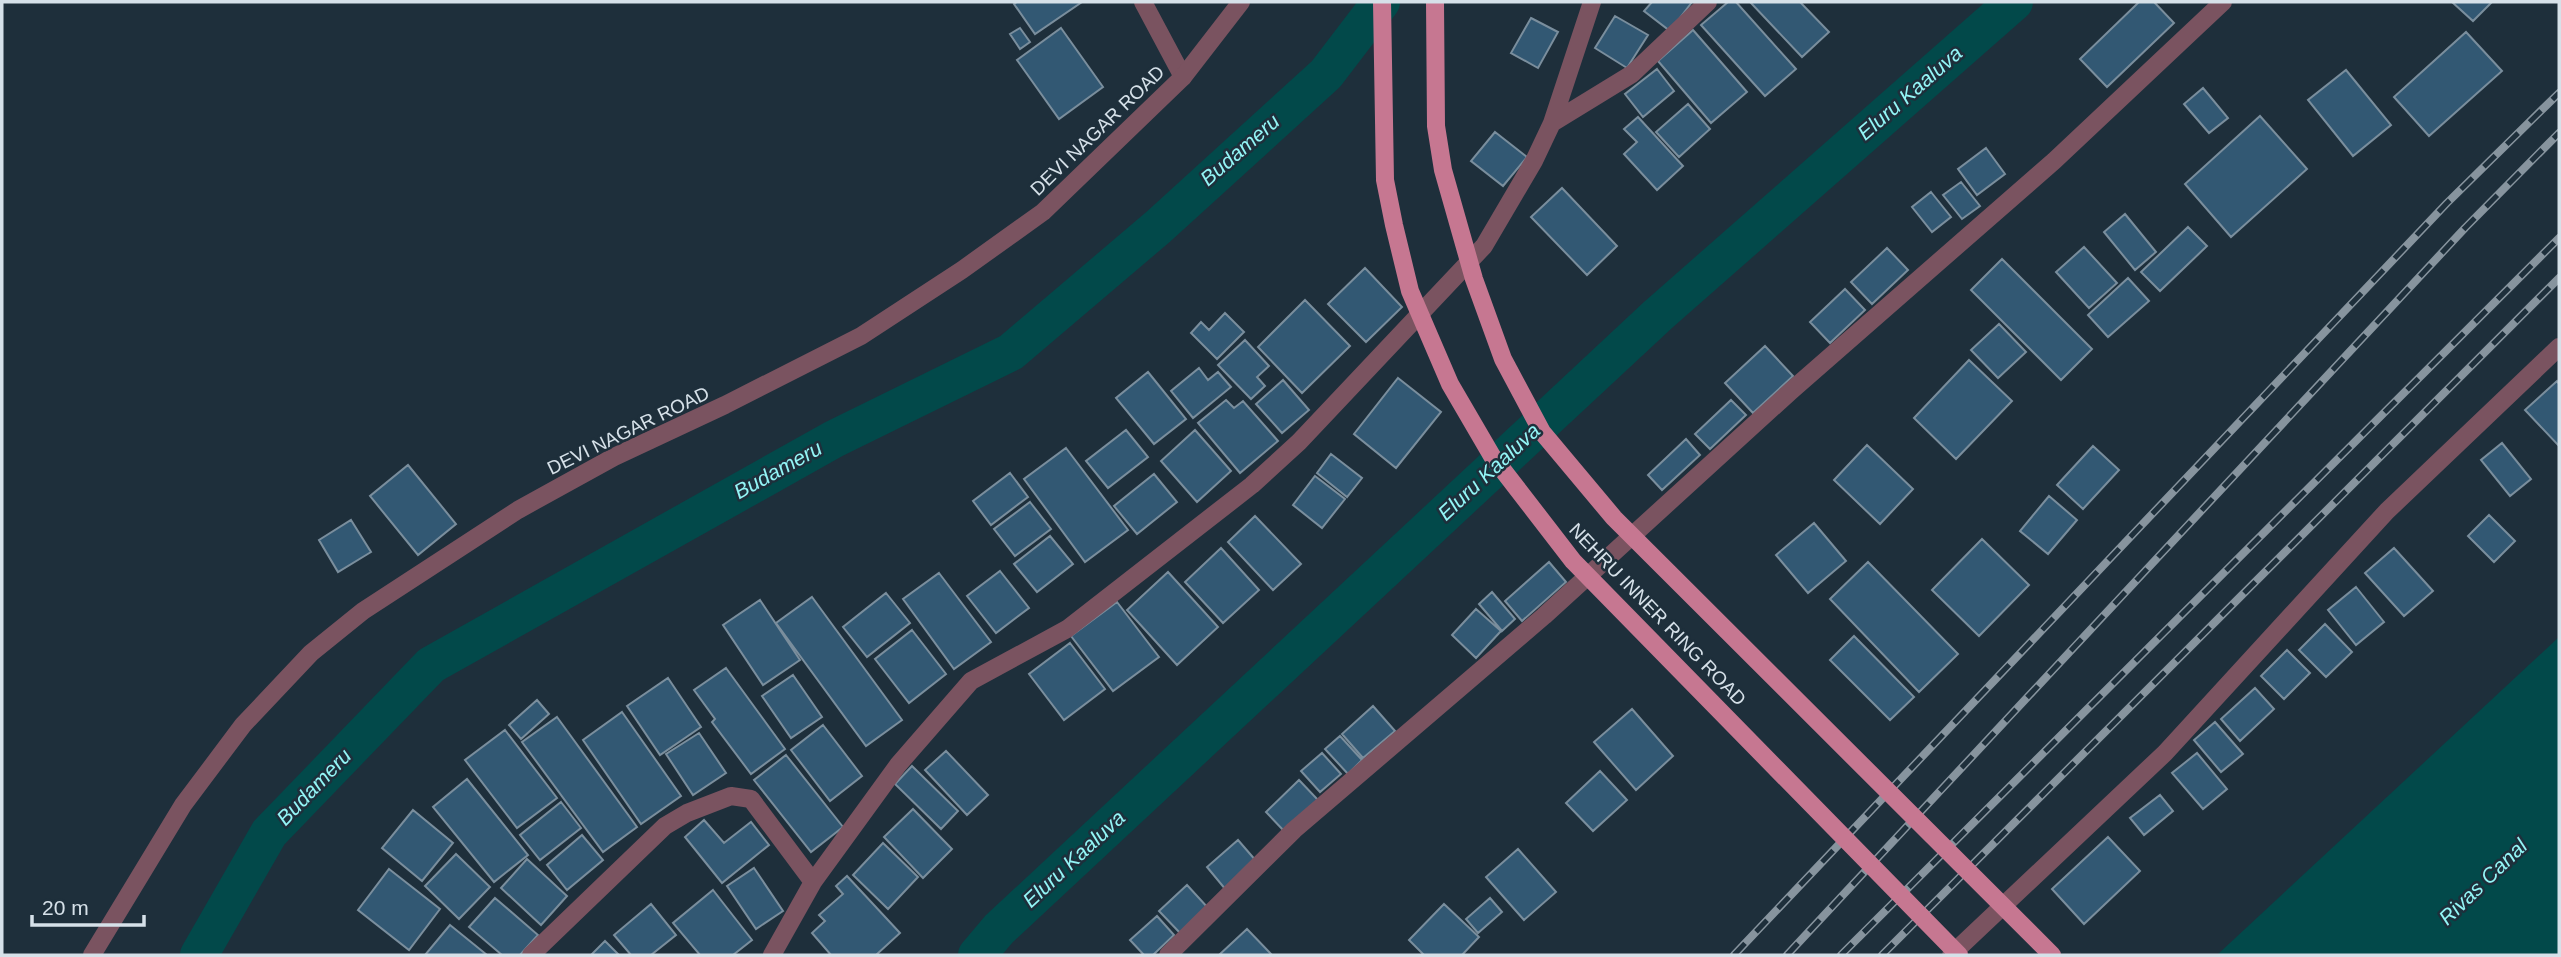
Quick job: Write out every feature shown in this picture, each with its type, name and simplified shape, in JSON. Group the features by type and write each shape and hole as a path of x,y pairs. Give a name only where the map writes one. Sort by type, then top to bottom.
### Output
{"main road":[{"name":"NEHRU INNER RING ROAD","path":"1382,2 1385,180 1397,238 1410,291 1450,384 1492,456 1573,561 1959,955"},
{"path":"1435,2 1436,126 1443,170 1474,279 1503,359 1542,432 1614,519 2052,955"}],"street":[{"path":"1143,2 1183,77"},
{"name":"DEVI NAGAR ROAD","path":"92,955 183,805 243,725 311,653 352,619 530,503 614,457 725,405 872,329 1043,212 1183,77 1241,2"},
{"path":"772,955 813,882 898,765 971,681 1067,629 1251,485 1299,442 1484,246 1534,161 1552,123 1592,2"},
{"path":"1552,123 1632,74 1708,2"},
{"path":"1168,955 1294,830 1544,616 1792,390 2054,162 2223,2"},
{"path":"1951,955 2165,753 2387,511 2559,347"},
{"path":"531,955 664,827 687,813 731,796 751,799 813,882"}],"water":[{"name":"Rivas Canal","path":"2559,637 2559,955 2217,955"}],"building":[{"path":"1082,2 1035,34 1014,4"},
{"path":"1652,2 1692,2 1670,31 1644,11"},
{"path":"1728,2 1736,2 1796,69 1765,96 1701,25"},
{"path":"1750,2 1800,2 1829,32 1802,57"},
{"path":"2139,2 2154,2 2174,23 2107,87 2080,59"},
{"path":"2452,2 2492,2 2473,21"},
{"path":"1615,16 1648,35 1627,68 1595,48"},
{"path":"1531,18 1558,32 1538,68 1511,53"},
{"path":"1020,28 1030,42 1020,49 1010,34"},
{"path":"1061,28 1103,87 1059,119 1017,60"},
{"path":"1693,30 1747,92 1711,123 1658,61"},
{"path":"2466,32 2502,71 2429,136 2394,97"},
{"path":"1657,69 1674,91 1643,117 1625,94"},
{"path":"2346,70 2391,125 2353,156 2308,100"},
{"path":"2203,88 2228,118 2209,133 2184,104"},
{"path":"1688,104 1710,129 1679,157 1656,132"},
{"path":"2260,116 2307,169 2231,237 2185,184"},
{"path":"1638,117 1683,166 1657,190 1624,154 1637,142 1624,129"},
{"path":"1495,132 1527,157 1503,186 1471,161"},
{"path":"1986,148 2005,174 1977,195 1958,169"},
{"path":"1961,182 1980,206 1962,219 1943,195"},
{"path":"1562,188 1617,246 1587,275 1531,217"},
{"path":"1931,192 1951,217 1932,232 1912,207"},
{"path":"2125,214 2156,252 2135,270 2104,232"},
{"path":"2188,227 2207,246 2160,291 2141,272"},
{"path":"2084,247 2117,283 2089,308 2056,272"},
{"path":"1887,248 1908,270 1872,304 1851,282"},
{"path":"2002,259 2092,349 2061,380 1971,290"},
{"path":"1365,268 1402,307 1366,342 1328,304"},
{"path":"2128,278 2149,301 2108,337 2088,315"},
{"path":"1845,289 1865,310 1830,343 1810,322"},
{"path":"1305,300 1350,346 1302,393 1258,347"},
{"path":"1225,313 1244,332 1217,359 1191,333 1201,322 1209,330"},
{"path":"1999,324 2026,352 1998,378 1971,350"},
{"path":"1245,340 1269,366 1257,377 1265,386 1251,399 1218,365"},
{"path":"1765,346 1793,376 1753,413 1725,383"},
{"path":"1969,360 2012,401 1956,459 1914,418"},
{"path":"1199,368 1208,380 1218,372 1231,387 1193,418 1171,391"},
{"path":"1148,372 1186,419 1154,444 1116,398"},
{"path":"1398,378 1441,412 1396,468 1354,434"},
{"path":"1283,380 1309,410 1282,433 1256,404"},
{"path":"2557,381 2559,384 2559,446 2525,410"},
{"path":"1226,400 1234,408 1243,401 1278,441 1240,473 1198,423"},
{"path":"1731,400 1746,415 1710,449 1695,434"},
{"path":"1126,430 1148,457 1108,488 1086,461"},
{"path":"1195,430 1231,471 1197,502 1161,461"},
{"path":"1686,439 1700,455 1662,490 1648,475"},
{"path":"2502,443 2531,479 2510,496 2481,460"},
{"path":"1867,445 1913,489 1880,524 1834,480"},
{"path":"2093,446 2119,470 2083,509 2057,485"},
{"path":"1066,448 1128,530 1085,562 1024,479"},
{"path":"1331,454 1362,478 1347,497 1317,473"},
{"path":"408,465 456,524 418,555 370,496"},
{"path":"1010,473 1028,497 991,525 973,501"},
{"path":"1154,474 1177,502 1137,534 1114,506"},
{"path":"1315,476 1345,499 1322,528 1293,505"},
{"path":"2049,496 2077,520 2048,554 2020,531"},
{"path":"1030,502 1051,529 1015,556 994,529"},
{"path":"2489,515 2515,541 2494,562 2468,536"},
{"path":"1255,516 1301,564 1273,590 1228,542"},
{"path":"351,520 371,552 338,572 319,540"},
{"path":"1814,523 1846,561 1808,593 1776,555"},
{"path":"1050,536 1073,564 1037,592 1014,564"},
{"path":"1982,539 2029,585 1979,636 1932,590"},
{"path":"1221,548 1259,590 1223,623 1185,582"},
{"path":"2394,548 2433,591 2404,616 2365,573"},
{"path":"1549,562 1566,582 1522,621 1505,601"},
{"path":"1868,562 1958,654 1919,692 1830,599"},
{"path":"1000,571 1029,608 996,633 967,596"},
{"path":"1168,572 1218,627 1177,665 1127,610"},
{"path":"939,573 991,642 954,669 903,599"},
{"path":"2356,587 2384,622 2356,645 2328,610"},
{"path":"1492,592 1515,619 1502,631 1479,604"},
{"path":"886,593 910,623 867,657 843,627"},
{"path":"812,597 902,720 866,746 776,623"},
{"path":"760,600 800,660 763,685 723,625"},
{"path":"1117,602 1159,657 1113,691 1071,636"},
{"path":"1476,609 1501,631 1476,658 1452,635"},
{"path":"2325,624 2352,652 2326,677 2299,650"},
{"path":"912,630 946,674 909,703 875,659"},
{"path":"1854,636 1914,697 1890,720 1830,660"},
{"path":"1070,643 1105,689 1064,720 1029,674"},
{"path":"2287,650 2310,673 2284,699 2261,676"},
{"path":"726,668 785,749 751,774 712,722 715,719 694,690"},
{"path":"793,675 822,717 791,738 762,696"},
{"path":"668,678 701,727 660,755 627,706"},
{"path":"2255,688 2274,709 2240,741 2221,719"},
{"path":"537,700 549,714 521,739 509,725"},
{"path":"1373,706 1395,731 1363,758 1342,734"},
{"path":"1632,709 1673,756 1636,790 1594,742"},
{"path":"622,712 681,796 641,824 583,740"},
{"path":"557,717 637,827 603,852 522,742"},
{"path":"2215,722 2243,754 2221,772 2194,740"},
{"path":"823,725 862,776 830,801 791,750"},
{"path":"505,730 557,798 517,828 465,760"},
{"path":"699,733 726,773 693,795 666,754"},
{"path":"1340,736 1362,760 1348,774 1325,749"},
{"path":"946,751 988,795 967,815 925,770"},
{"path":"1322,753 1341,774 1320,792 1301,771"},
{"path":"2197,753 2227,789 2203,809 2172,773"},
{"path":"786,755 843,827 811,852 754,780"},
{"path":"912,766 958,811 941,829 895,784"},
{"path":"1600,771 1627,800 1593,831 1566,803"},
{"path":"467,779 528,855 494,882 433,807"},
{"path":"1299,780 1318,800 1285,832 1266,812"},
{"path":"2160,795 2173,811 2144,835 2130,818"},
{"path":"561,802 581,828 540,860 520,835"},
{"path":"913,809 952,849 923,878 884,837"},
{"path":"413,810 453,843 422,881 382,848"},
{"path":"704,820 724,843 751,822 769,845 722,883 685,837"},
{"path":"582,835 603,860 567,890 547,865"},
{"path":"2108,837 2140,871 2084,924 2052,889"},
{"path":"1238,840 1257,862 1226,890 1207,867"},
{"path":"883,843 918,877 888,909 853,875"},
{"path":"1518,849 1556,892 1524,920 1486,877"},
{"path":"456,854 490,887 459,919 425,886"},
{"path":"527,859 567,896 541,925 501,888"},
{"path":"754,868 783,911 756,929 727,886"},
{"path":"389,869 440,909 409,950 358,910"},
{"path":"847,876 900,933 876,955 831,955 812,933 825,921 819,915 843,894 836,886"},
{"path":"1187,885 1209,909 1181,934 1159,911"},
{"path":"713,890 752,940 733,955 700,955 673,923"},
{"path":"495,898 538,935 520,955 502,955 469,927"},
{"path":"1490,898 1502,912 1478,933 1466,919"},
{"path":"651,904 676,935 651,955 631,955 614,935"},
{"path":"1444,904 1479,937 1462,955 1424,955 1409,940"},
{"path":"1157,916 1174,935 1153,955 1144,955 1130,940"},
{"path":"450,925 487,955 425,955"},
{"path":"1247,929 1272,955 1219,955"},
{"path":"605,941 619,955 591,955"}],"waterway":[{"name":"Budameru","path":"199,955 269,833 431,665 834,439 1011,352 1158,227 1326,74 1381,2"},
{"name":"Eluru Kaaluva","path":"977,955 999,929 1658,315 2014,2"}],"railway":[{"path":"1734,955 2447,203 2559,93"},
{"path":"1787,955 2465,228 2559,133"},
{"path":"1841,955 2559,238"},
{"path":"1882,955 2559,278"}]}
